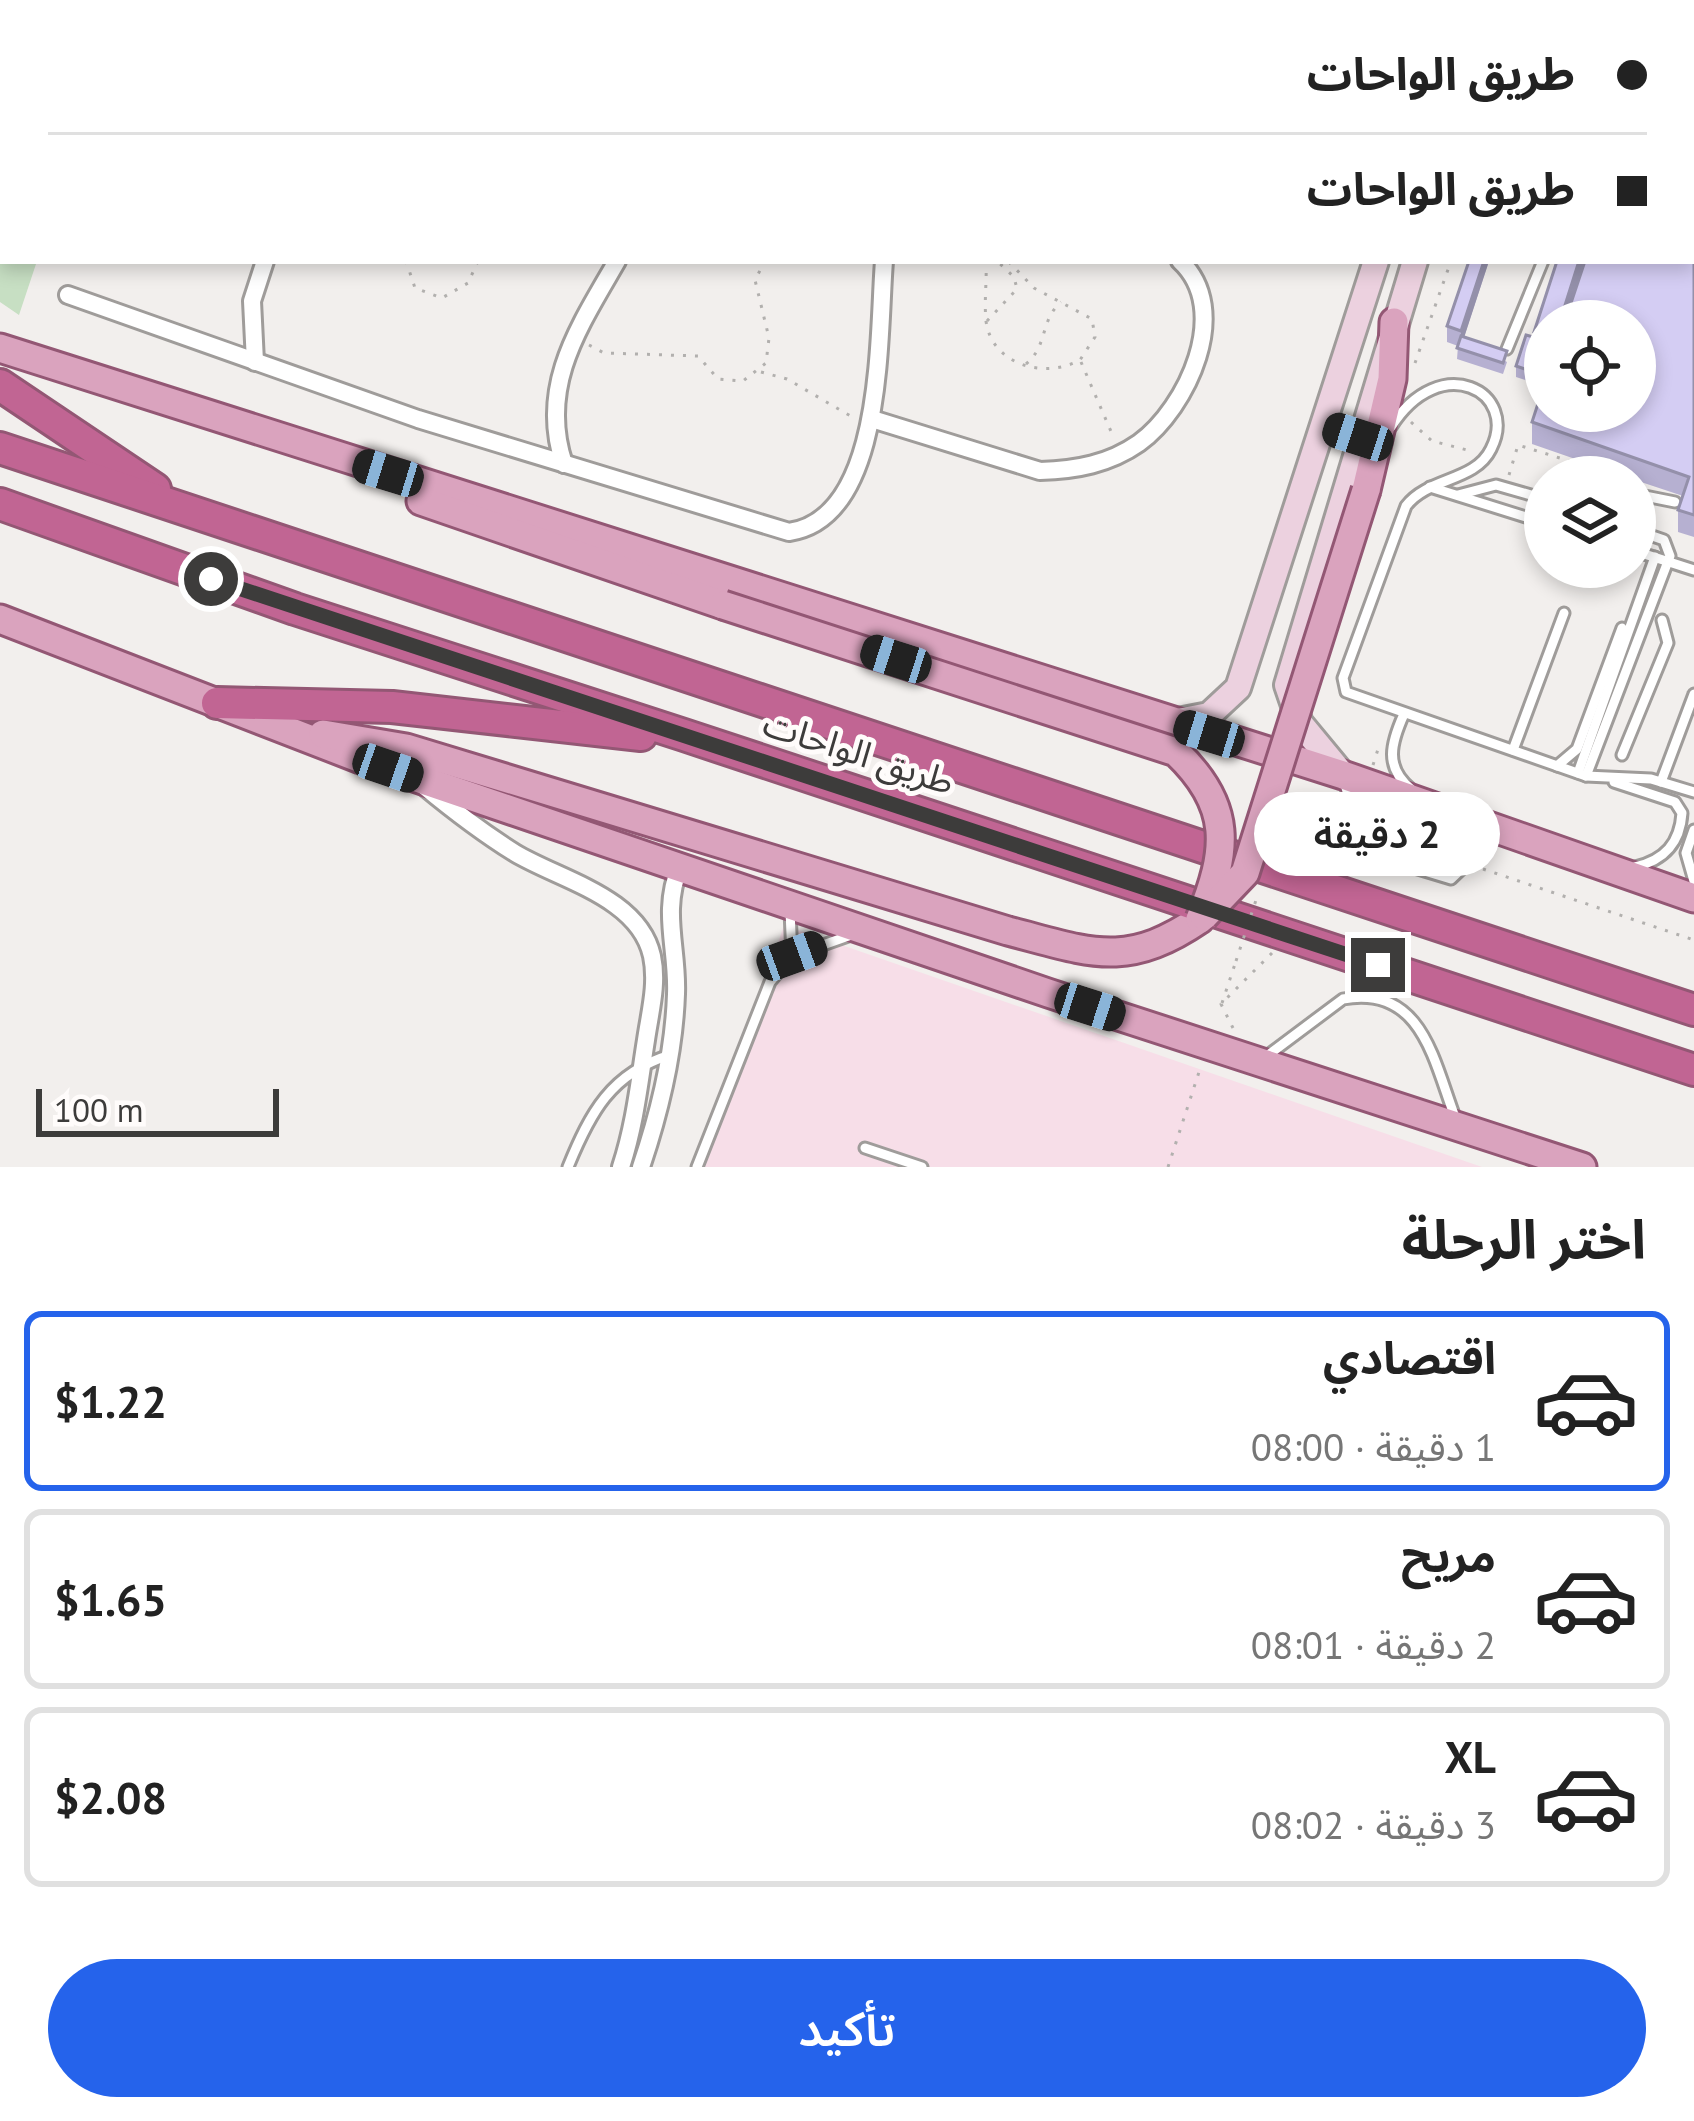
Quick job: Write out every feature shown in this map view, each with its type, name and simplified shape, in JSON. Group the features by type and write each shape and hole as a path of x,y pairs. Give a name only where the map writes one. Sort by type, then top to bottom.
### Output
{"highway":[{"path":"0,385 190,512"},
{"name":"طريق الواحات","path":"0,448 1694,1010"},
{"name":"طريق الواحات","path":"0,504 430,655 1694,1070"},
{"path":"217,704 357,705 602,734 684,735"}],"main road":[{"path":"289,733 371,740 628,813 1007,931 1095,952 1154,949 1222,903 1245,873 1366,490 1366,445 1394,365 1394,322"},
{"path":"0,348 1345,776 1694,898"},
{"path":"349,461 375,481 428,505 1176,752 1214,799 1220,827 1218,872 1201,919"},
{"path":"0,619 414,777 1582,1167"}],"street":[{"path":"1320,0 1338,0"},
{"path":"255,362 251,301 264,264"},
{"path":"564,464 553,416 554,392 573,337 614,264"},
{"path":"68,295 564,464 789,532 808,529 836,509 870,423 884,264"},
{"path":"870,423 1040,471 1081,467 1120,454 1167,417 1199,348 1203,302 1198,284 1182,264"},
{"path":"1394,322 1414,264"},
{"path":"1170,722 1209,715 1238,688 1325,426 1371,268"},
{"path":"1325,426 1366,445 1287,685 1300,723 1345,776"},
{"path":"414,777 470,824 605,898 626,916 652,955 635,1125 621,1167"},
{"path":"641,1167 670,1055 676,993 668,910 680,866"}],"lane":[{"path":"1507,349 1539,264"},
{"path":"1366,445 1402,410 1442,383 1473,388 1494,412 1496,434 1489,455 1473,469 1429,486 1403,512 1342,683 1349,695 1675,802 1683,819 1665,855 1616,871"},
{"path":"1457,495 1496,485 1524,494"},
{"path":"1429,486 1524,516"},
{"path":"1656,498 1675,502"},
{"path":"1582,774 1669,562 1667,543 1656,539"},
{"path":"1656,557 1694,570"},
{"path":"1582,774 1645,588"},
{"path":"1513,751 1564,614"},
{"path":"1622,755 1668,643 1662,620"},
{"path":"1557,766 1577,749 1622,628"},
{"path":"1661,782 1694,694"},
{"path":"1403,714 1392,767 1405,784 1446,813"},
{"path":"1345,776 1365,853 1448,879 1470,864 1500,831"},
{"path":"1609,780 1661,782 1694,792"},
{"path":"1694,830 1686,861 1694,881"},
{"path":"790,906 792,956"},
{"path":"699,1166 758,1003 792,956 865,930"},
{"path":"1253,1059 1343,998 1403,1009 1421,1028 1458,1126"},
{"path":"568,1167 603,1094 644,1063 670,1055"},
{"path":"865,1148 922,1167"}],"path":[{"path":"407,264 415,288 442,298 468,283 477,264"},
{"path":"759,372 769,351 755,280 763,264"},
{"path":"986,264 986,322 995,345 1024,365 1057,370 1080,360 1095,337 1088,314 1034,287 1011,264"},
{"path":"986,322 1017,289 1014,277 1000,264"},
{"path":"1412,373 1449,264"},
{"path":"1024,365 1038,352 1048,316 1061,302"},
{"path":"573,337 604,353 698,356 711,374 726,382 759,372 787,379 870,423"},
{"path":"1080,360 1120,454"},
{"path":"1402,410 1432,441 1513,462"},
{"path":"1411,421 1415,415"},
{"path":"1524,480 1509,475 1518,445 1553,456"},
{"path":"1311,882 1345,776 1391,710"},
{"path":"1292,790 1311,882"},
{"path":"1470,864 1694,940"},
{"path":"1253,1059 1221,1004 1264,875"},
{"path":"1221,1004 1288,936"},
{"path":"1168,1167 1208,1045"}],"shaded area":[{"path":"784,925 1482,1167 703,1167"}],"green space":[{"path":"0,264 36,264 19,315 0,302"}],"building":[{"path":"1468,264 1483,264 1461,331 1447,326"},
{"path":"1556,264 1578,264 1567,300 1544,300"},
{"path":"1584,264 1694,264 1694,515 1678,510 1689,477 1656,465 1656,456 1629,456 1561,432 1656,432 1656,300 1572,300"},
{"path":"1461,336 1507,351 1503,363 1457,348"},
{"path":"1524,341 1524,369 1516,366"}],"route":[{"path":"211,579 565,700 684,735 1378,965"}]}
